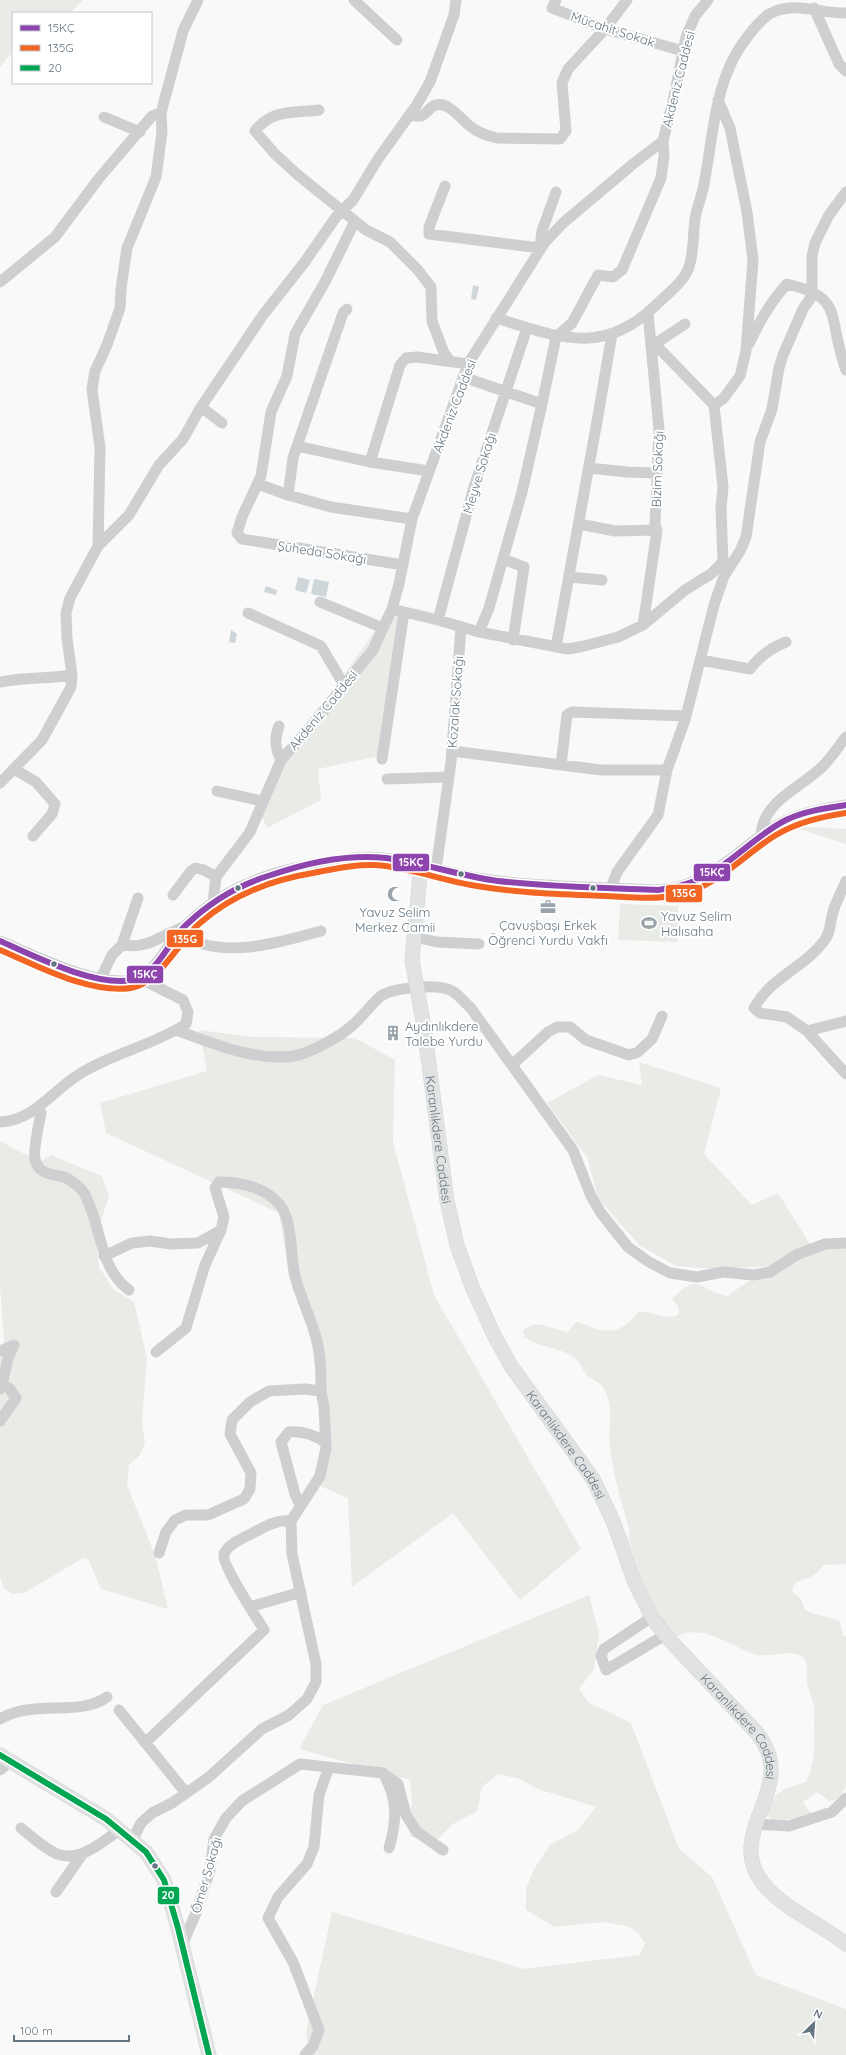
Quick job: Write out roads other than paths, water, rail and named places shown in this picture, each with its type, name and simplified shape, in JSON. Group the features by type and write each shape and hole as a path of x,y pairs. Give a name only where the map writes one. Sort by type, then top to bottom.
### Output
{"main road":[{"name":"Karanlıkdere Caddesi","path":"421,864 412,960 415,987 424,1027 447,1201 458,1245 473,1289 494,1335 512,1366 592,1479 613,1521 636,1583 652,1617 666,1635 757,1733 768,1750 771,1760 770,1780 754,1824 751,1844 752,1856 757,1872 768,1889 846,1944"},
{"path":"6,1758 106,1819 146,1852 164,1880 182,1945 209,2055"}],"street":[{"path":"98,546 100,448 94,413 93,383 95,371 110,339 120,308 121,289 127,248 156,177 162,132 161,113 183,30 198,0"},
{"path":"354,0 397,40"},
{"path":"0,783 8,773 42,740 71,687 72,676 67,638 66,613 70,598 98,546 129,515 160,465 183,439 201,407 263,315 342,211 353,200 378,159 411,113 430,82 454,15 456,0"},
{"name":"Mücahit Sokak","path":"556,0 552,8 605,29 683,51"},
{"path":"411,113 415,116 421,116 432,106 439,104 450,108 473,129 489,136 504,138 560,139 566,131 562,83 564,77 572,63 605,29 627,0"},
{"name":"Akdeniz Caddesi","path":"216,877 250,832 262,801 281,760 372,650 383,628 392,609 412,519 468,364 540,248 563,223 633,164 663,141 673,102 686,37 695,16 708,0"},
{"path":"496,318 556,337 600,338 626,329 648,313 679,283 689,268 696,214 704,185 718,100 731,61 758,23 770,14 794,6 846,13"},
{"path":"814,8 839,64 846,71"},
{"path":"714,405 723,399 740,376 746,351 754,260 747,212 730,128 718,100"},
{"path":"319,110 273,116 263,121 255,131 275,154 355,222 366,230 390,242 418,270 431,287 432,321 444,353 450,361"},
{"path":"0,282 56,237 100,177 140,132 152,116 161,113"},
{"path":"104,117 140,132"},
{"path":"479,632 489,608 522,492 556,337 572,323 598,276 612,277 622,270 661,178 664,156 663,141"},
{"path":"445,186 429,227 429,234 540,248 542,231 556,192"},
{"path":"611,888 618,872 658,815 667,770 686,716 714,605 724,576 740,552 746,537 760,442 772,409 779,368 795,325 810,299 812,288 812,256 815,243 830,216 846,192"},
{"path":"355,222 325,282 295,334 287,376 271,412 264,461 258,484 288,495 331,507 412,519"},
{"path":"746,351 759,322 772,300 787,284 812,288 830,295 838,301 842,316 844,334 840,353 846,370"},
{"path":"288,495 293,458 343,313 347,309"},
{"name":"Bizim Sokağı","path":"643,625 657,530 659,430 653,342 648,313"},
{"path":"685,324 653,342 714,405 723,487 724,576"},
{"name":"Meyve Sokağı","path":"438,620 474,487 527,328"},
{"path":"556,647 612,334"},
{"path":"370,462 400,365 406,358 416,357 468,364"},
{"path":"463,378 542,404"},
{"path":"201,407 222,423"},
{"path":"297,446 370,462 429,471"},
{"path":"589,468 627,472 657,473"},
{"name":"Şüheda Sokağı","path":"258,484 237,531 238,536 242,538 403,565"},
{"path":"579,524 615,531 657,530"},
{"path":"503,559 524,567 513,640"},
{"path":"392,609 513,640 568,649 618,637 643,625 685,590 711,574 723,562"},
{"path":"569,577 602,580"},
{"path":"320,602 383,628"},
{"path":"382,758 404,612"},
{"path":"248,613 321,646 344,685"},
{"name":"Kozalak Sokağı","path":"436,870 452,751 461,627"},
{"path":"700,660 750,668 759,657 774,646 786,642"},
{"path":"0,682 30,677 52,678 72,676"},
{"path":"562,765 567,715 572,712 686,716"},
{"path":"278,726 274,737 277,751 281,760"},
{"path":"762,836 763,821 771,808 823,766 846,737"},
{"path":"452,751 601,770 667,770"},
{"path":"8,773 36,782 54,804 52,814 33,836"},
{"path":"386,779 449,777"},
{"path":"218,791 262,801"},
{"path":"0,941 70,969 101,978 123,981 139,978 155,964 181,930 213,903 243,884 289,869 371,857 403,860 421,864 436,870 483,879 611,888 658,890 671,889 696,882 708,876 762,836 787,820 801,815 846,805"},
{"path":"173,895 191,871 196,868 204,870 216,877 213,903"},
{"path":"846,881 833,912 831,924 825,940 812,954 770,986 761,995 754,1008 760,1013 788,1017 807,1031 846,1074"},
{"path":"101,978 112,955 122,945 138,898"},
{"path":"122,945 136,947 181,930"},
{"path":"181,930 190,942 226,948 253,947 321,931"},
{"path":"414,937 437,942 480,944"},
{"path":"0,1122 16,1119 38,1108 75,1077 186,1024 188,1012 183,1000 139,978"},
{"path":"176,1030 206,1041 269,1058 296,1056 331,1041 354,1024 382,996 415,987 432,986 452,990 470,1007 573,1150 591,1196 601,1213 628,1247 656,1266 670,1273 697,1277 723,1272 753,1275 770,1272 798,1254 825,1244 846,1243"},
{"path":"512,1065 548,1032 557,1027 570,1027 586,1040 629,1055 638,1052 652,1039 662,1016"},
{"path":"807,1031 846,1021"},
{"path":"38,1108 40,1113 35,1159 40,1170 48,1175 65,1177 83,1192 86,1197 104,1256 118,1283 129,1290"},
{"path":"132,1841 142,1823 152,1813 172,1803 209,1777 262,1729 289,1715 307,1699 316,1682 316,1664 292,1554 291,1521 320,1476 326,1443 324,1407 321,1391 321,1369 315,1335 295,1275 286,1213 279,1204 261,1190 234,1182 219,1182 215,1188 224,1217 205,1264 186,1328 156,1352"},
{"path":"104,1256 132,1243 150,1241 171,1244 198,1243 220,1230"},
{"path":"0,1351 14,1345 8,1358 1,1387 9,1388 16,1398 0,1421"},
{"path":"159,1553 166,1532 175,1520 186,1515 208,1514 244,1499 250,1489 251,1473 230,1434 232,1420 236,1415 250,1402 269,1391 305,1389 321,1391"},
{"path":"300,1505 294,1494 281,1442 289,1432 299,1431 319,1437 326,1443"},
{"path":"146,1743 264,1630 230,1574 224,1559 225,1553 231,1545 275,1522 281,1520 291,1521"},
{"path":"250,1608 301,1592"},
{"path":"652,1617 604,1649 601,1656 606,1670 666,1635"},
{"path":"0,1719 9,1714 35,1708 99,1703 107,1697"},
{"path":"119,1710 186,1793"},
{"path":"0,1770 6,1758"},
{"name":"Ömer Sokağı","path":"182,1945 196,1913 208,1877 214,1839 226,1818 242,1802 300,1764 384,1773"},
{"path":"305,2055 313,2046 319,2030 293,1962 268,1918 278,1897 307,1864 314,1847 319,1795 330,1767"},
{"path":"384,1773 391,1786 395,1810 396,1825 389,1848"},
{"path":"384,1773 398,1784 406,1815 416,1832 443,1850"},
{"path":"754,1824 789,1826 832,1812 846,1798"},
{"path":"21,1828 54,1853 68,1855 83,1853 98,1847 119,1830"},
{"path":"56,1892 83,1853"}],"place":[{"name":"Yavuz Selim Merkez Camii","path":"395,894"},
{"name":"Çavuşbaşı Erkek Öğrenci Yurdu Vakfı","path":"548,907"},
{"name":"Yavuz Selim Halısaha","path":"649,923"},
{"name":"Aydınlıkdere Talebe Yurdu","path":"393,1033"}]}
